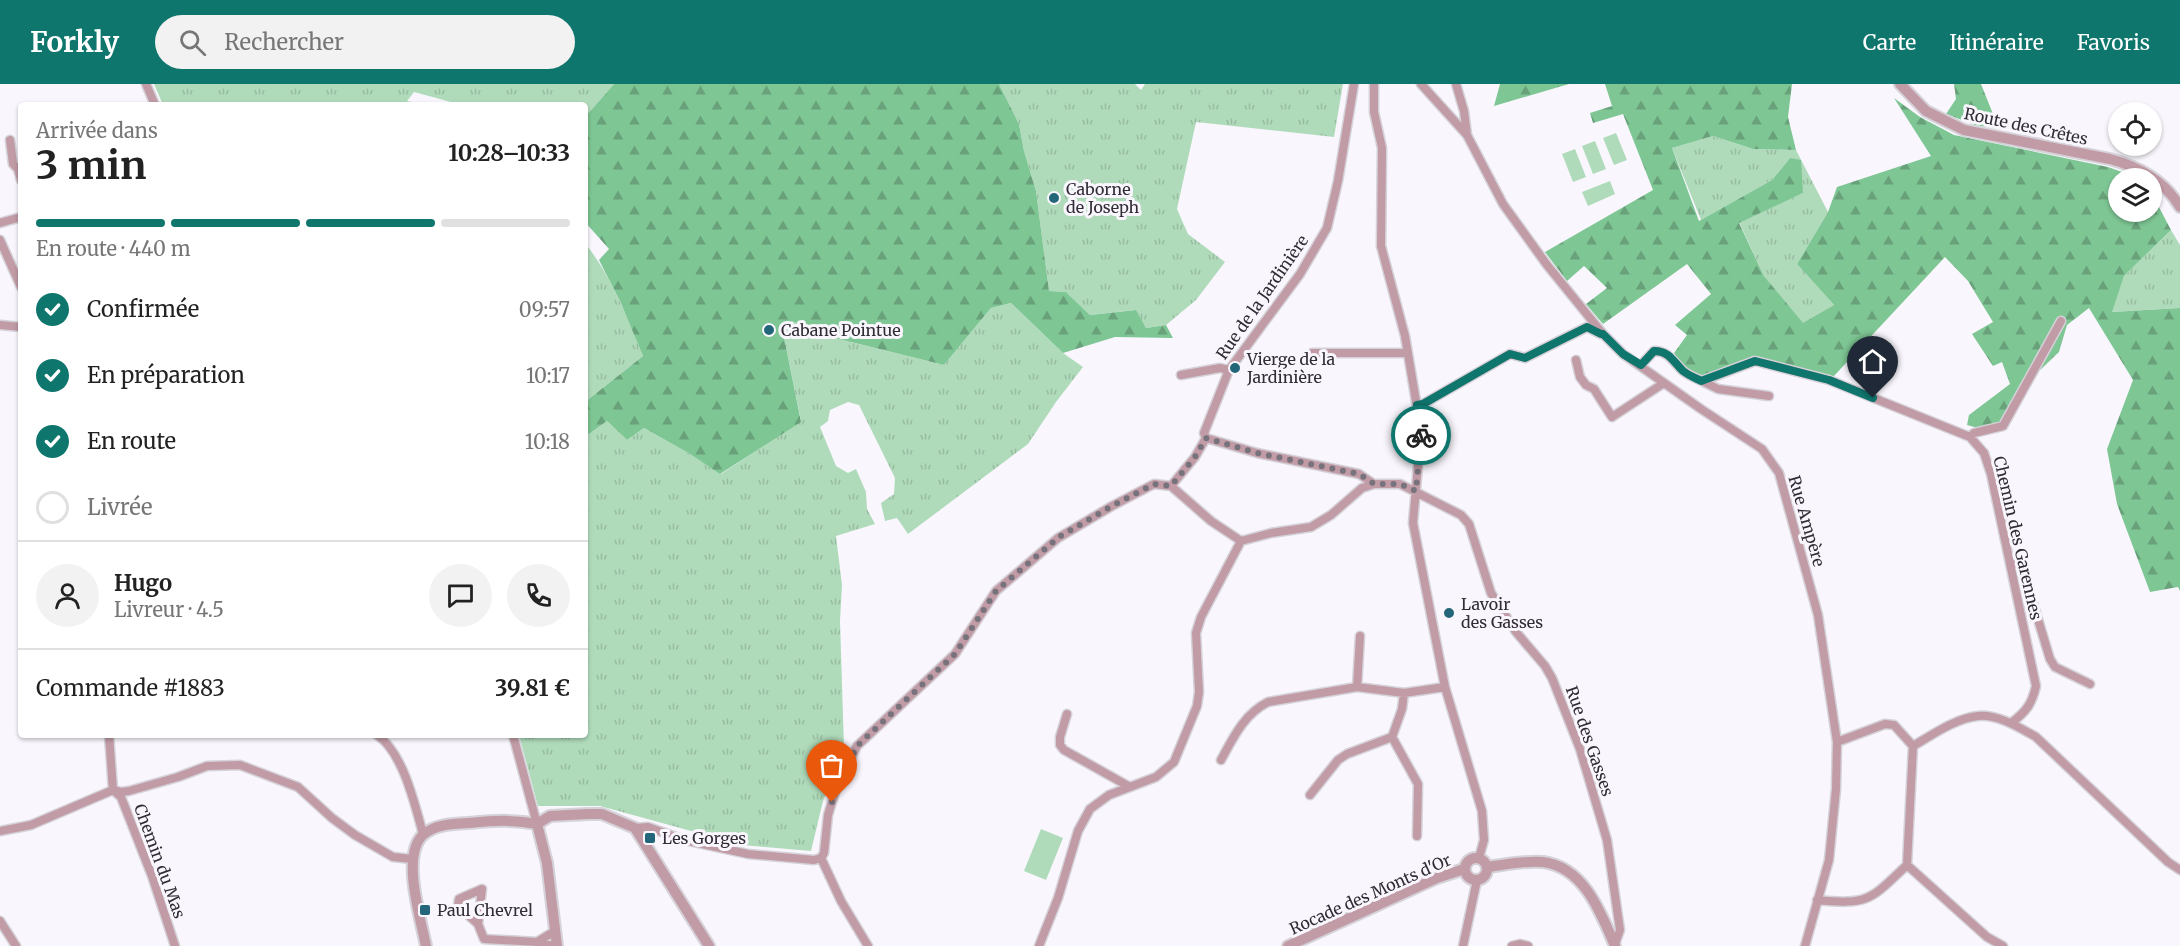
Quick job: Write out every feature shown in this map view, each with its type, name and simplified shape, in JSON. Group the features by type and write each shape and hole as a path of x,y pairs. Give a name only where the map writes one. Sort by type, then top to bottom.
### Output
{"street":[{"path":"146,84 154,102"},
{"name":"Rue de la Jardinière","path":"1171,486 1195,457 1206,438 1204,433 1228,370 1300,274 1327,228 1338,181 1354,84"},
{"path":"1374,84 1374,112 1382,148 1381,246 1408,353 1421,431 1413,523 1445,687 1482,811 1484,840 1479,858"},
{"path":"1421,84 1467,135"},
{"name":"Rue Ampère","path":"1456,84 1464,111 1467,135 1503,204 1547,265 1603,334 1623,354 1762,449 1779,473 1818,615 1838,742 1829,860 1805,946"},
{"name":"Route des Crêtes","path":"1900,84 1926,111 1964,130 2110,159 2133,166 2161,184 2180,207"},
{"path":"10,140 13,164 18,169"},
{"path":"0,223 18,218"},
{"path":"0,240 18,280"},
{"path":"1701,381 1755,361 1829,380 1970,437 1974,433 2002,426 2061,321"},
{"path":"0,325 18,327"},
{"path":"1417,405 1423,404 1510,354 1525,358 1587,327 1603,334"},
{"path":"1641,365 1654,351 1662,351 1670,356 1684,372 1701,381 1718,388 1769,396"},
{"path":"1312,352 1408,353"},
{"path":"1576,360 1580,377 1586,386 1594,389 1612,417 1664,383"},
{"path":"1181,375 1220,368 1228,370"},
{"name":"Chemin des Garennes","path":"1970,437 1984,453 1992,474 2037,686 2033,701 2025,714 2011,723"},
{"path":"1206,438 1257,453 1359,474 1374,484"},
{"path":"821,858 824,853 828,815 836,789 857,746 955,654 996,591 1059,537 1154,484 1171,486 1211,521 1240,541"},
{"path":"1039,946 1058,898 1078,831 1090,809 1109,795 1156,777 1174,762 1197,706 1199,692 1196,633 1200,616 1240,541 1271,533 1311,527 1331,515 1362,488 1374,484 1400,484 1416,491"},
{"name":"Rue des Gasses","path":"1416,491 1461,515 1469,524 1491,593 1516,632 1545,666 1552,678 1580,749 1607,840 1620,930 1615,945"},
{"path":"2010,564 2021,563 2050,659 2055,667 2090,684"},
{"path":"1357,687 1360,636"},
{"path":"1221,760 1238,729 1258,707 1268,702 1357,687 1404,693 1445,687"},
{"path":"1404,693 1402,709 1392,737 1418,784 1417,836"},
{"path":"1067,714 1060,737 1060,745 1064,750 1130,787"},
{"path":"1913,746 1966,719 1980,716 2011,723 2036,737 2168,862 2180,870"},
{"path":"1817,900 1850,903 1867,899 1880,891 1907,865 1913,746 1894,725 1884,724 1838,742"},
{"path":"1310,795 1338,760 1347,754 1392,737"},
{"path":"109,738 113,790"},
{"path":"382,738 400,766 423,834"},
{"path":"478,924 484,939 537,942 555,946 547,863 514,738"},
{"path":"0,831 31,825 113,790 129,791 207,766 240,765 298,787 332,818 355,835 393,857 412,859"},
{"name":"Chemin du Mas","path":"113,790 121,797 152,876 175,946"},
{"path":"426,946 412,859 416,844 423,834 442,824 518,819 537,824 550,816 602,814 635,828 648,827 684,840 748,854 821,858"},
{"path":"635,828 709,946"},
{"path":"821,858 841,901 868,946"},
{"path":"1479,858 1487,867 1484,878 1477,880 1470,879 1464,869 1469,860 1479,858"},
{"path":"1487,867 1543,862 1557,866 1573,875 1584,885 1592,898 1615,945"},
{"path":"1907,865 1987,937 2003,946"},
{"name":"Rocade des Monts d'Or","path":"1288,946 1437,878 1464,869"},
{"path":"1462,946 1477,880"},
{"path":"0,921 16,946"},
{"path":"537,942 555,931"},
{"path":"1512,946 1520,944 1528,946"}],"green space":[{"path":"154,84 614,84 588,114 588,102 451,102 414,92 407,101 412,102 162,102"},
{"path":"614,84 999,84 1019,124 1036,191 1049,291 1066,292 1090,315 1136,310 1146,328 1166,325 1173,338 1115,337 1063,353 1011,303 991,308 944,365 835,338 792,321 783,332 801,422 720,474 644,428 627,440 607,421 588,435 588,400 643,356 620,301 599,260 609,249 588,225 588,114"},
{"path":"999,84 1135,84 1141,90 1145,84 1343,84 1334,137 1196,122 1177,209 1188,234 1225,262 1196,300 1166,325 1146,328 1135,310 1090,315 1066,292 1049,291 1036,191 1019,124"},
{"path":"1500,84 1569,84 1494,106"},
{"path":"1605,84 1792,84 1788,117 1796,150 1753,149 1713,136 1672,148 1699,221 1772,180 1790,158 1801,160 1803,193 1739,223 1764,276 1803,323 1834,305 1797,264 1828,212 1837,187 1931,156 1894,98 1920,117 1954,135 2111,168 2108,168 2108,222 2162,222 2162,213 2171,230 2124,276 2112,312 2180,308 2180,591 2178,587 2150,592 2117,504 2107,449 2133,380 2089,308 2067,325 2059,352 2019,390 2000,423 1978,428 1967,425 1969,415 2010,384 2002,362 1993,366 1972,334 1993,322 1968,281 1945,257 1833,377 1758,357 1703,377 1684,367 1674,353 1687,335 1675,325 1711,294 1687,264 1603,324 1586,304 1607,288 1584,266 1567,281 1545,252 1653,190 1623,114 1593,123 1590,113 1612,106"},
{"path":"1954,84 1981,84 1999,129 1975,125 1946,114 1956,99"},
{"path":"1616,133 1627,160 1614,165 1603,138"},
{"path":"1713,136 1753,149 1796,150 1828,212 1797,264 1834,305 1803,324 1764,276 1739,222 1803,193 1790,158 1772,180 1701,220 1672,148"},
{"path":"1595,141 1606,169 1593,174 1582,146"},
{"path":"1575,149 1586,177 1573,182 1562,154"},
{"path":"1610,181 1615,194 1588,206 1582,192"},
{"path":"2171,230 2180,245 2180,308 2111,312 2124,276"},
{"path":"588,247 611,283 643,356 588,400"},
{"path":"1011,303 1063,353 1083,367 1028,444 908,534 897,518 885,521 881,503 894,494 895,478 859,405 848,402 830,410 828,421 820,427 836,466 848,473 856,469 866,492 867,509 875,524 836,536 842,585 840,621 844,748 823,801 811,851 742,845 600,806 538,806 520,738 588,738 588,435 607,421 627,440 644,428 721,474 801,421 783,332 791,320 835,338 944,365 991,308"},
{"path":"1041,829 1063,838 1046,880 1024,871"}],"way so far":[{"path":"832,802 857,746 955,654 996,591 1059,537 1154,484 1171,486 1195,457 1206,438 1257,453 1359,474 1374,484 1400,484 1416,491 1421,435"}],"place":[{"name":"Caborne de Joseph","path":"1054,198"},
{"name":"Cabane Pointue","path":"769,330"},
{"name":"Vierge de la Jardinière","path":"1235,368"},
{"name":"Lavoir des Gasses","path":"1449,613"},
{"name":"Les Gorges","path":"650,838"},
{"name":"Paul Chevrel","path":"425,910"}],"route":[{"path":"1421,435 1417,405 1423,404 1510,354 1525,358 1587,327 1603,334 1623,354 1641,365 1654,351 1662,351 1670,356 1684,372 1701,381 1755,361 1829,380 1873,398"}]}
